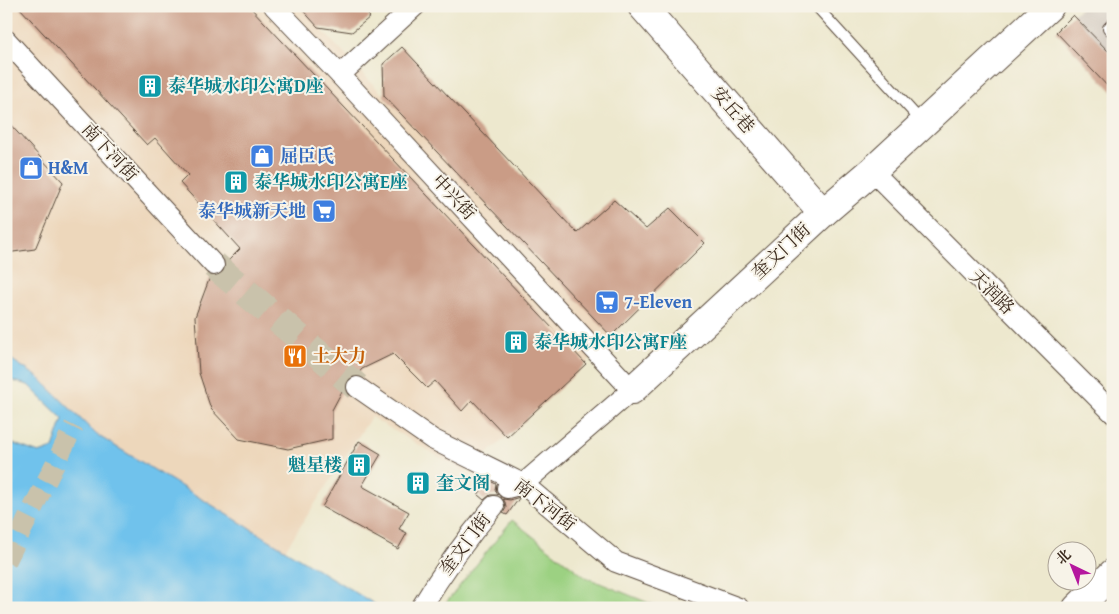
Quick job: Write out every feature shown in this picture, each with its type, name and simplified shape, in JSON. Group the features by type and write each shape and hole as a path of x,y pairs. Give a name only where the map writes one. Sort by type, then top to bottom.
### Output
{"street":[{"name":"中兴街","path":"274,6 632,390"},
{"path":"340,75 415,6"},
{"name":"安丘巷","path":"642,6 823,213"},
{"name":"奎文门街","path":"515,486 632,390 1050,6"},
{"name":"南下河街","path":"6,40 214,265"},
{"name":"天润路","path":"872,171 1113,414"},
{"name":"南下河街","path":"357,387 432,439 515,486 616,562 739,608"},
{"name":"奎文门街","path":"421,608 442,572 494,506"},
{"path":"1077,608 1113,573"}],"lane":[{"path":"816,6 923,124"},
{"path":"1113,23 1108,28 1113,33"}],"shaded area":[{"path":"6,6 299,6 611,336 586,364 507,437 465,472 371,417 285,550 97,435 38,377 6,356"},
{"path":"1083,6 1113,6 1113,46 1108,51 1073,15"}],"green space":[{"path":"512,520 585,577 661,608 442,608"}],"water":[{"path":"6,356 38,377 97,435 381,608 6,608 6,441 39,453 53,448 63,419 28,385 6,379"}],"building":[{"name":"泰华城新天地","path":"18,6 249,6 586,364 507,437 472,400 462,411 435,381 427,388 393,354 362,369 356,376 348,380 332,410 332,439 288,449 239,439 211,409 199,373 195,317 210,277 222,273 226,263 240,249 180,183 188,175 155,138 147,145"},
{"path":"299,6 360,6 370,17 352,32 318,27"},
{"path":"1073,15 1113,56 1113,92 1056,32"},
{"path":"402,47 577,233 614,200 646,229 670,208 705,243 611,336 384,96 383,64"},
{"path":"6,120 63,182 35,249 6,253"},
{"path":"359,441 381,454 362,486 409,512 399,529 407,533 398,549 322,507"},
{"path":"488,480 496,484 495,490 498,495 490,495 484,500 478,495"},
{"path":"520,497 507,515 503,513 506,508 503,499 510,500"}],"tunnel":[{"path":"214,265 357,387"},
{"path":"6,562 74,426"}],"place":[{"name":"泰华城水印公寓D座","path":"150,86"},
{"name":"屈臣氏","path":"262,156"},
{"name":"H&M","path":"31,168"},
{"name":"泰华城水印公寓E座","path":"236,182"},
{"name":"泰华城新天地","path":"324,211"},
{"name":"7-Eleven","path":"607,302"},
{"name":"泰华城水印公寓F座","path":"516,342"},
{"name":"土大力","path":"295,356"},
{"name":"魁星楼","path":"359,465"},
{"name":"奎文阁","path":"418,483"}]}
